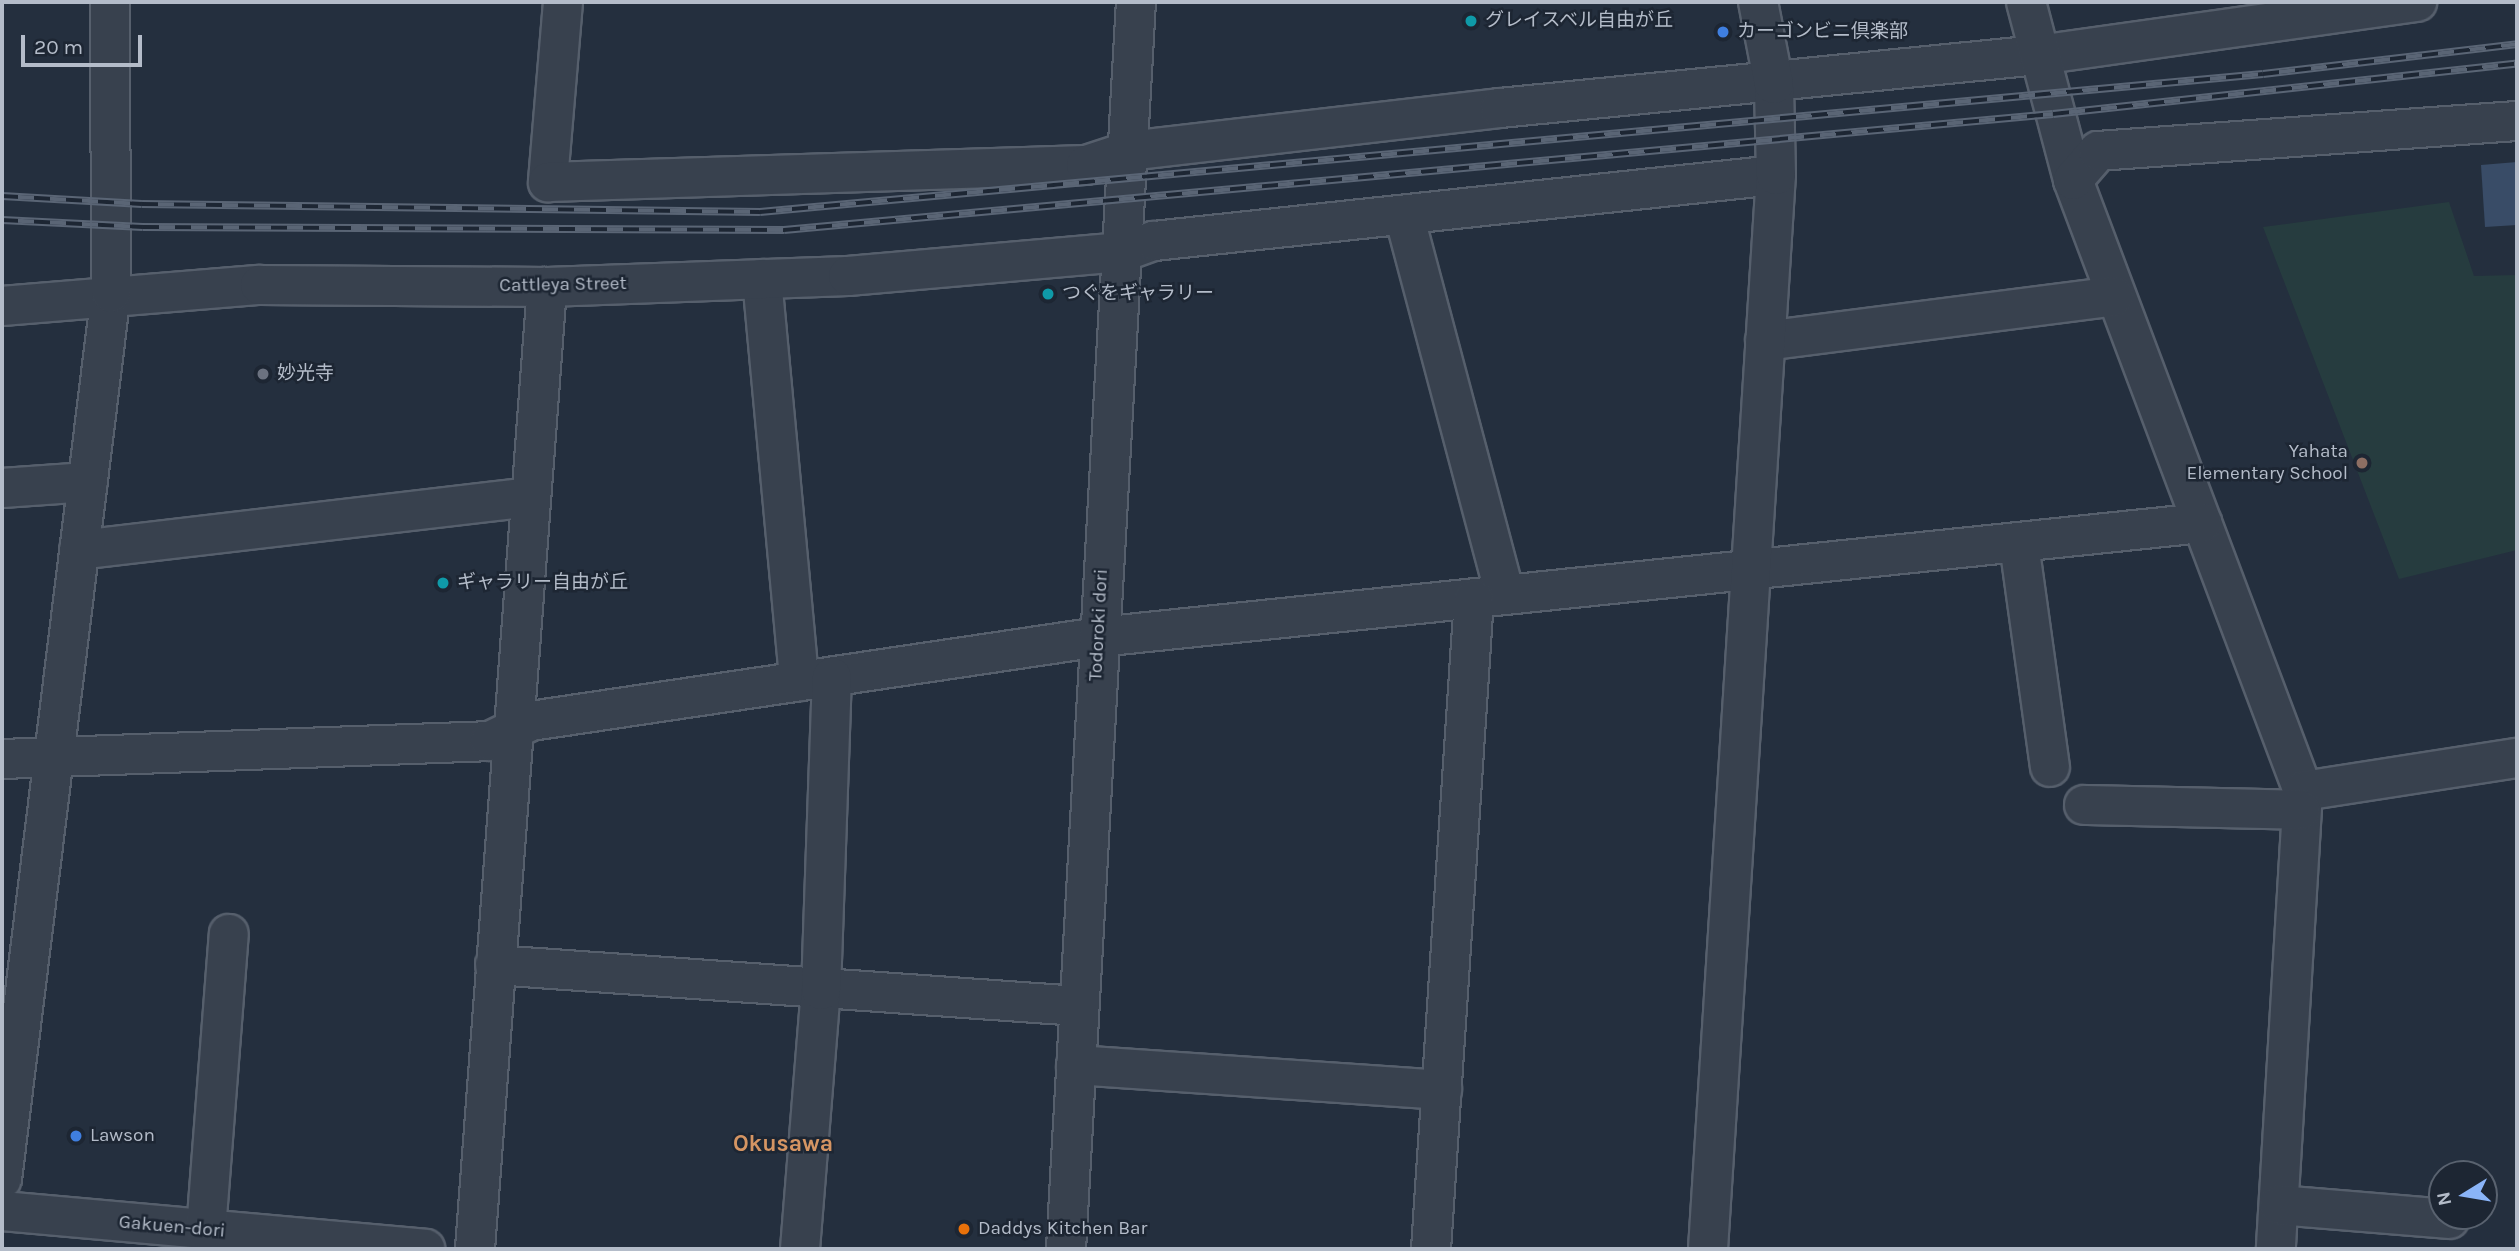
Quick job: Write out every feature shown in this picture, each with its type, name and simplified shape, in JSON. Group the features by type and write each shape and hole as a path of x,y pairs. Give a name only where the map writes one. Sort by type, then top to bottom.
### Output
{"street":[{"path":"2,1179 5,1122 54,757 111,293 110,2"},
{"path":"563,2 548,182 1086,165 1129,151 1500,108 1774,84 2039,55 2285,11 2417,2"},
{"name":"Todoroki dori","path":"1066,1249 1136,2"},
{"path":"1708,1249 1748,572 1776,175 1774,84 1758,2"},
{"path":"2026,2 2073,180 2114,296 2202,523 2302,801 2276,1249"},
{"path":"2073,180 2098,151 2517,121"},
{"name":"Cattleya Street","path":"2,306 111,293 260,285 547,287 762,279 1123,252 1154,241 1776,175"},
{"path":"1404,215 1490,597 1442,1090 1431,1249"},
{"path":"762,279 816,679 821,990 800,1249"},
{"path":"475,1249 528,497 547,287"},
{"path":"1765,341 2114,296"},
{"path":"2,488 88,482"},
{"path":"79,550 528,497"},
{"path":"2,759 490,741 530,721 1099,637 2202,523"},
{"path":"2019,544 2050,767"},
{"path":"2084,805 2302,801 2517,758"},
{"path":"206,1230 229,934"},
{"path":"495,965 821,990 1079,1006"},
{"path":"1076,1065 1442,1090"},
{"path":"2279,1205 2428,1217"},
{"name":"Gakuen-dori","path":"2,1211 425,1249"}],"green space":[{"path":"2449,202 2474,276 2517,275 2517,550 2399,579 2263,227"}],"water":[{"path":"2517,162 2517,225 2485,227 2481,165"}],"railway":[{"path":"2,196 142,204 760,212 2263,74 2517,44"},
{"path":"2,220 143,227 784,230 2053,114 2517,64"}],"place":[{"name":"グレイスベル自由が丘","path":"1471,21"},
{"name":"カーゴンビニ倶楽部","path":"1723,32"},
{"name":"つぐをギャラリー","path":"1048,294"},
{"name":"妙光寺","path":"263,374"},
{"name":"Yahata Elementary School","path":"2362,463"},
{"name":"ギャラリー自由が丘","path":"443,583"},
{"name":"Lawson","path":"76,1136"},
{"name":"Daddys Kitchen Bar","path":"964,1229"}],"district":[{"name":"Okusawa","path":"783,1144"}]}
